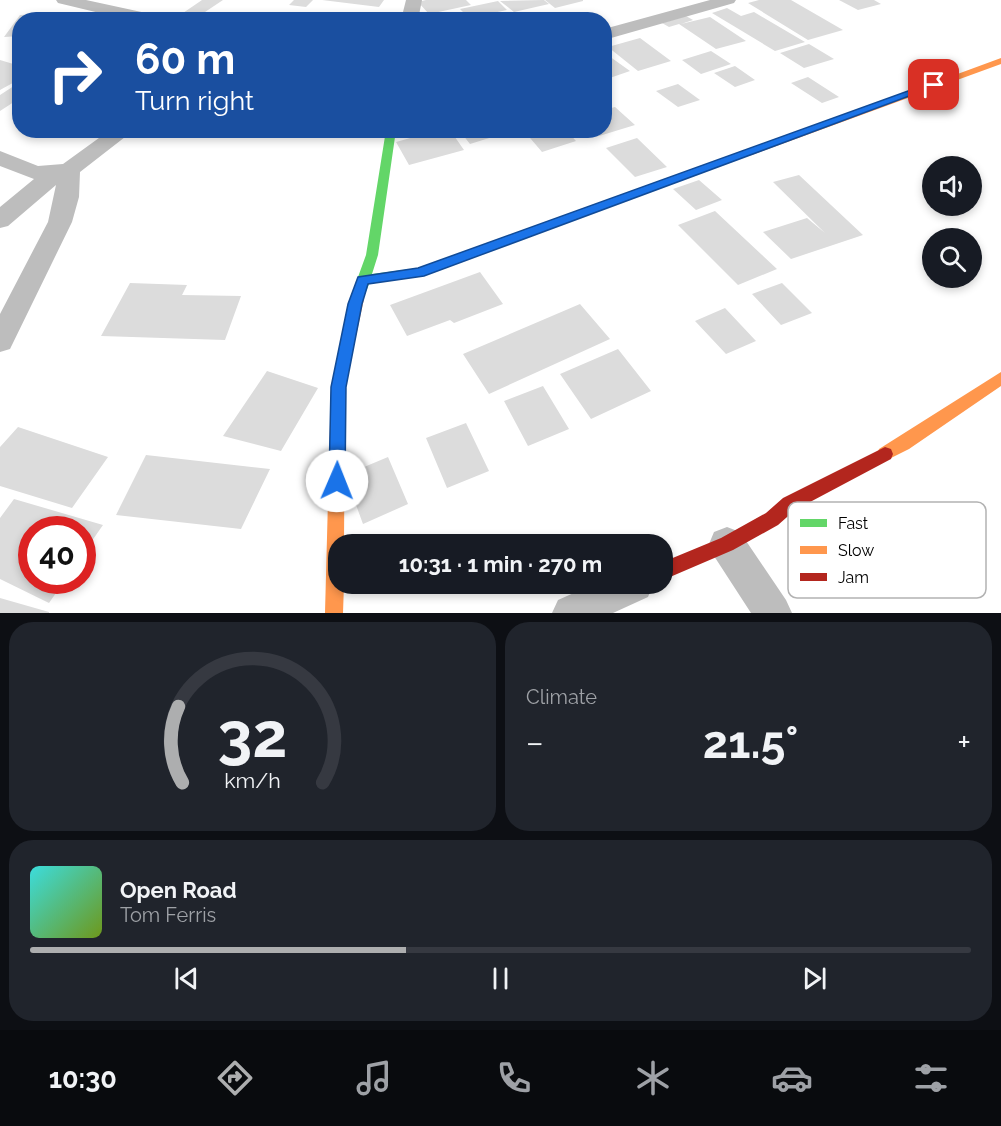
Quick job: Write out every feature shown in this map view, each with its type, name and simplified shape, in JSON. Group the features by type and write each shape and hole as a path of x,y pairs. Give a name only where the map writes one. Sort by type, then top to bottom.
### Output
{"street":[{"path":"64,0 118,12"},
{"path":"612,32 728,0"},
{"path":"363,280 419,272 1001,61"},
{"path":"0,220 38,180 69,170 113,138"},
{"path":"334,613 338,387 355,304 372,255 390,138"},
{"path":"0,159 38,180"},
{"path":"0,340 60,222 67,196 69,170"},
{"path":"793,502 903,444 1001,378"},
{"path":"673,567 727,544 772,519 788,505"},
{"path":"727,544 773,613"},
{"path":"571,613 613,594"}],"building":[{"path":"202,0 223,0 205,12 184,12"},
{"path":"294,0 313,0 306,7 289,5"},
{"path":"322,0 384,0 379,7"},
{"path":"466,0 471,5 427,12 418,2"},
{"path":"544,0 549,4 514,12 500,1"},
{"path":"545,0 583,0 583,1 555,8"},
{"path":"759,0 791,0 843,30 808,40 748,3"},
{"path":"839,0 874,0 881,4 858,10"},
{"path":"498,1 507,10 463,12 460,9"},
{"path":"727,8 741,16 754,12 805,42 775,51 712,13"},
{"path":"686,16 693,20 681,24 710,17 746,41 716,49 679,24 669,27 662,23"},
{"path":"12,26 12,36 4,37"},
{"path":"640,38 671,61 638,71 612,50 612,46"},
{"path":"809,44 834,59 804,68 780,53"},
{"path":"711,51 731,64 701,74 682,60"},
{"path":"612,58 630,71 612,77"},
{"path":"0,60 12,64 12,83 0,90"},
{"path":"735,66 755,80 735,87 714,73"},
{"path":"808,77 839,97 822,103 791,83"},
{"path":"678,84 700,100 678,107 656,91"},
{"path":"12,87 12,103 0,111 0,95"},
{"path":"615,107 635,125 612,132 612,108"},
{"path":"410,138 456,138 464,150 409,165 396,142"},
{"path":"465,138 489,138 470,144"},
{"path":"530,138 573,138 576,141 542,152"},
{"path":"637,138 667,167 635,177 606,148"},
{"path":"799,175 863,235 791,259 763,232 807,218 825,233 773,182"},
{"path":"699,180 722,200 696,210 673,189"},
{"path":"715,211 777,269 738,285 678,225"},
{"path":"480,272 503,304 454,323 450,320 407,336 390,305"},
{"path":"130,283 187,285 182,295 241,296 225,340 101,336"},
{"path":"782,283 812,313 781,325 752,294"},
{"path":"580,304 610,339 489,394 463,354"},
{"path":"725,308 756,341 726,354 695,321"},
{"path":"618,349 651,391 591,419 560,374"},
{"path":"267,371 318,388 281,451 223,436"},
{"path":"543,386 569,429 528,446 504,401"},
{"path":"466,423 489,471 447,488 426,438"},
{"path":"18,427 108,457 72,508 0,486 0,447"},
{"path":"146,455 270,469 241,529 116,515"},
{"path":"388,457 408,504 363,524 345,475"},
{"path":"14,499 72,516 18,516 18,588 0,579 0,518"},
{"path":"96,523 103,525 96,535"},
{"path":"31,594 55,594 49,603"},
{"path":"0,598 49,612 49,613 0,613"}],"traffic: fast":[{"path":"357,299 372,255 390,138"},
{"path":"363,280 419,272 748,153"}],"traffic: slow":[{"path":"748,153 1001,61"},
{"path":"334,613 338,387 357,299"},
{"path":"885,454 1001,378"}],"traffic: jam":[{"path":"793,502 885,454"},
{"path":"673,567 727,544 772,519 788,505"}],"route":[{"path":"337,481 338,387 355,304 363,280 419,272 934,85"}]}
